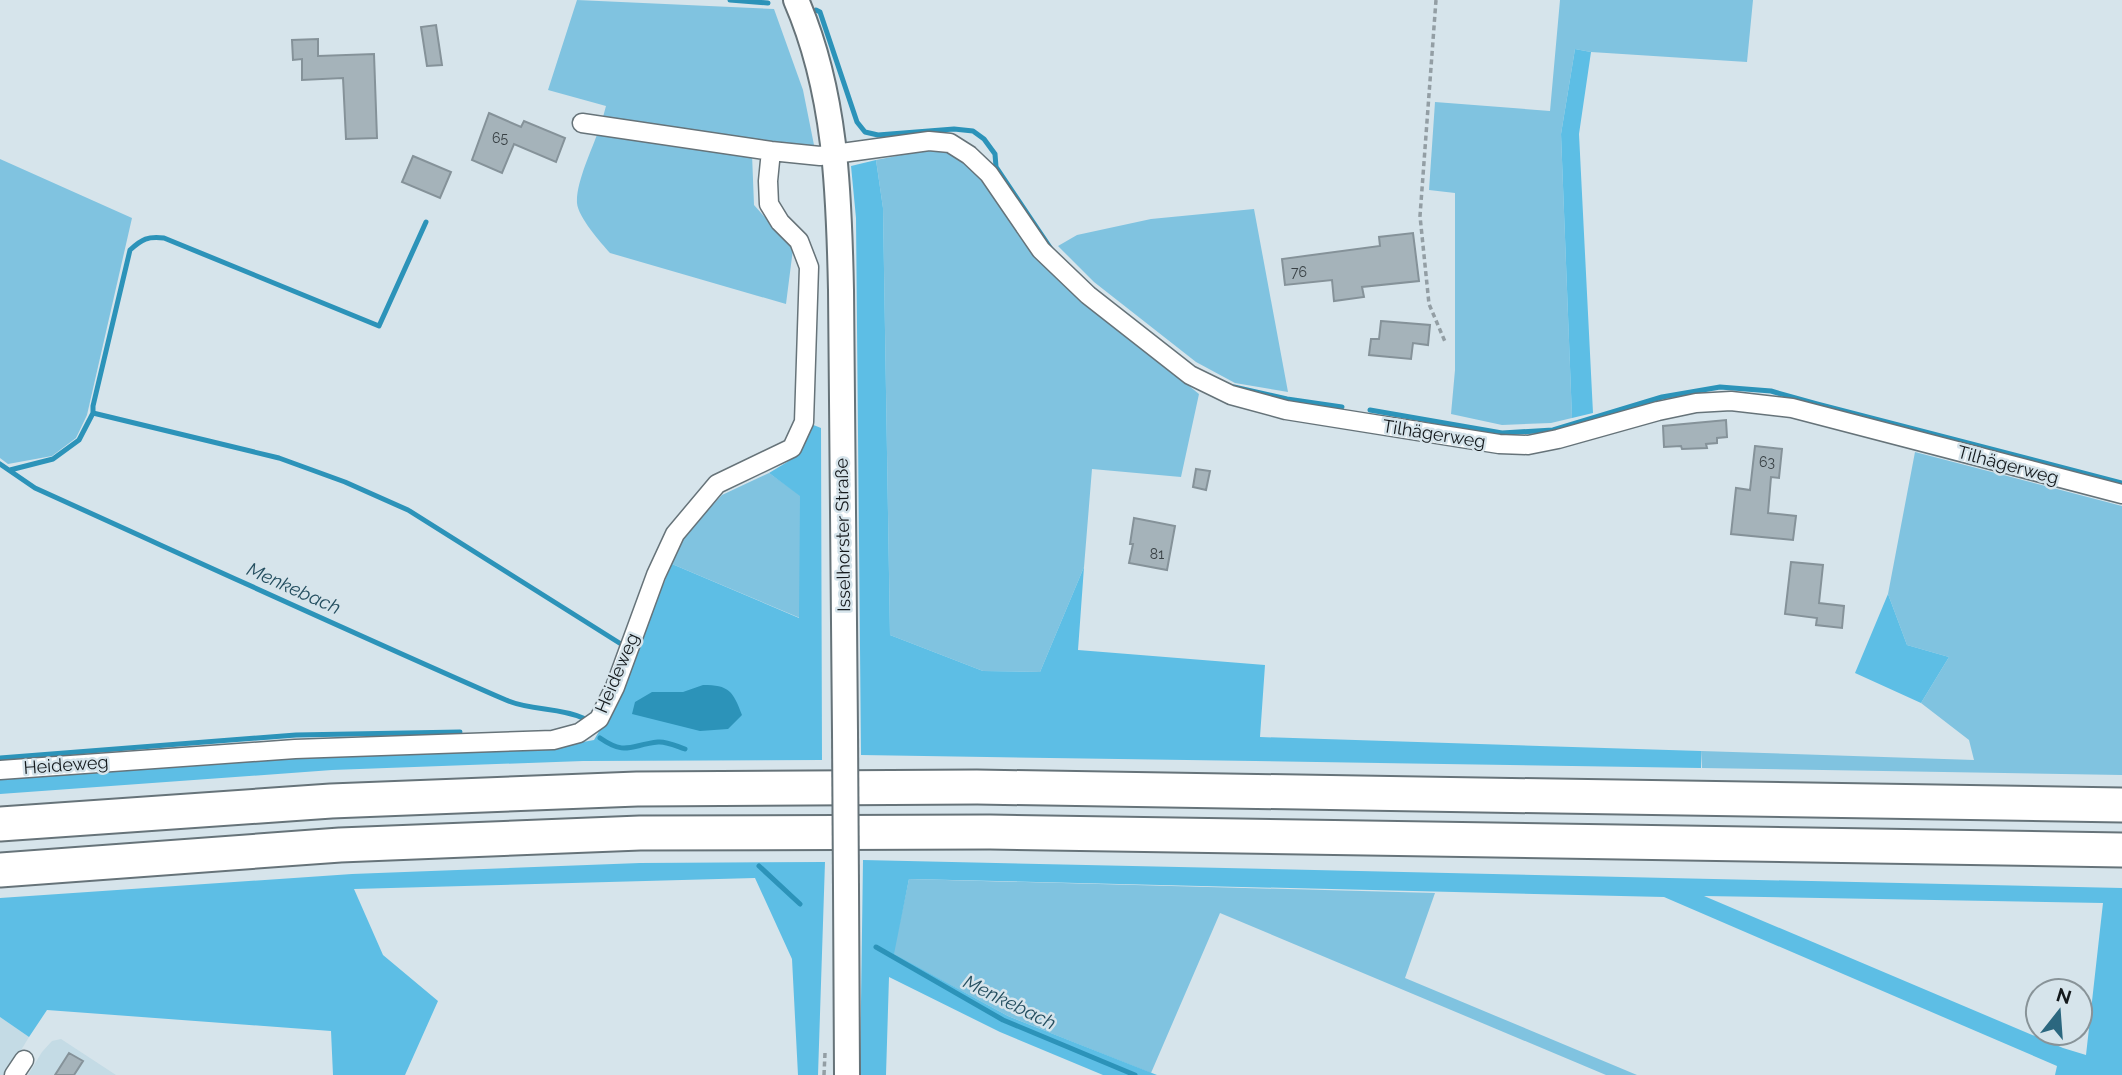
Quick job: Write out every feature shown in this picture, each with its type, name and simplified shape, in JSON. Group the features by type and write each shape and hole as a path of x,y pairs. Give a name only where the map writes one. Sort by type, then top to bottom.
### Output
{"highway":[{"path":"0,824 331,801 637,789 977,787 2122,805"},
{"path":"0,870 340,845 640,833 990,832 2122,850"}],"street":[{"name":"Isselhorster Straße","path":"796,0 824,83 835,153 839,217 847,1075"},
{"path":"582,123 771,151 820,156 835,153"},
{"name":"Tilhägerweg","path":"835,153 929,141 950,143 969,155 989,174 1041,250 1088,295 1147,342 1190,375 1209,385 1231,395 1286,410 1499,444 1528,445 1658,411 1731,401 1792,408 2122,495"},
{"name":"Heideweg","path":"0,770 295,749 553,740 579,733 599,719 615,687 656,575 676,534 718,484 792,448 804,422 809,267 799,241 780,222 769,204 771,151"}],"path":[{"path":"1436,0 1420,216 1429,304 1446,344"}],"shaded area":[{"path":"577,0 774,9 803,90 814,145 796,150 603,117 606,106 548,90"},
{"path":"1560,0 1753,0 1747,62 1575,49 1561,134 1572,418 1551,423 1502,425 1451,414 1455,370 1455,193 1429,190 1435,102 1550,111"},
{"path":"1575,49 1591,52 1579,134 1593,413 1572,418 1561,134"},
{"path":"599,129 752,154 754,205 793,249 786,304 610,253 586,222 577,203 582,176"},
{"path":"927,150 947,151 967,160 1082,299 1199,394 1181,477 1092,469 1084,567 1040,672 983,671 890,635 883,208 876,160"},
{"path":"0,159 132,218 87,415 76,438 52,456 8,464 0,458"},
{"path":"876,160 883,208 890,635 983,671 1040,672 1084,567 1078,650 1265,665 1260,737 1701,751 1701,768 861,755 856,218 851,166"},
{"path":"1254,209 1288,392 1235,383 1196,362 1094,282 1058,246 1077,235 1151,219"},
{"path":"811,424 821,428 822,760 583,761 332,770 0,794 0,778 293,755 550,748 594,740 605,721 672,564 799,618 800,496 769,473 797,456"},
{"path":"1915,452 2122,506 2122,775 1702,768 1701,751 1974,760 1969,740 1921,703 1949,657 1907,645 1888,594"},
{"path":"769,473 800,495 800,618 672,564 683,537 722,495"},
{"path":"1888,594 1907,645 1949,657 1921,703 1855,673"},
{"path":"703,685 724,688 736,700 742,715 728,729 700,731 632,714 635,702 652,692 683,692"},
{"path":"863,860 2122,888 2122,1075 2055,1075 2057,1066 1664,897 909,879 894,954 1008,1016 1157,1075 1103,1075 1000,1032 889,977 886,1075 860,1075","holes":["1704,896 2103,903 2094,983 2094,1047 2087,1047 2086,1055 2061,1047 2024,1047 2024,1031"]},
{"path":"825,862 818,1075 798,1075 792,959 755,878 354,889 383,955 438,1001 405,1075 333,1075 331,1031 47,1010 29,1037 0,1017 0,898 352,874 640,863"},
{"path":"909,879 1435,893 1405,978 1637,1075 1606,1075 1220,913 1151,1073 1008,1016 893,954"},
{"path":"0,1017 29,1037 6,1075 0,1075"},
{"path":"61,1039 116,1075 28,1075 52,1041"}],"building":[{"path":"436,25 442,65 427,66 421,27"},
{"path":"318,39 318,56 374,54 377,138 346,139 343,78 302,80 302,59 293,60 292,40"},
{"path":"489,113 521,127 524,121 565,138 556,162 514,144 502,173 472,160"},
{"path":"413,156 451,172 440,198 402,182"},
{"path":"1413,233 1419,281 1362,287 1364,297 1334,301 1332,280 1285,285 1282,259 1380,246 1379,237"},
{"path":"1381,321 1430,325 1428,345 1413,343 1411,359 1369,355 1371,339 1379,339"},
{"path":"1726,420 1727,437 1717,438 1717,443 1706,444 1707,448 1664,447 1663,426"},
{"path":"1755,446 1782,449 1779,478 1771,477 1768,513 1796,516 1793,540 1731,534 1736,488 1750,490"},
{"path":"1196,469 1210,471 1206,490 1193,487"},
{"path":"1134,518 1175,526 1167,570 1129,563"},
{"path":"1791,562 1823,565 1819,603 1844,606 1842,628 1816,625 1817,618 1785,614"},
{"path":"69,1053 83,1061 74,1075 55,1075"}],"waterway":[{"path":"730,0 768,3"},
{"path":"816,10 820,12 857,122 865,132 878,135 954,129 973,131 984,139 995,154 996,167 1051,249"},
{"path":"93,413 130,250 142,241 154,237 164,238 379,326 426,222"},
{"path":"1234,387 1287,399 1342,407"},
{"path":"1370,410 1502,433 1553,430 1662,397 1720,387 1771,391 2122,483"},
{"path":"10,470 53,459 79,440 93,413 279,458 345,482 408,510 621,644"},
{"name":"Menkebach","path":"0,464 35,488 506,700 583,718"},
{"path":"0,758 296,735 460,732"},
{"name":"Menkebach","path":"600,738 622,748 661,742 685,749"},
{"name":"Menkebach","path":"759,866 800,904"},
{"name":"Menkebach","path":"876,947 1003,1020 1135,1075"}]}
